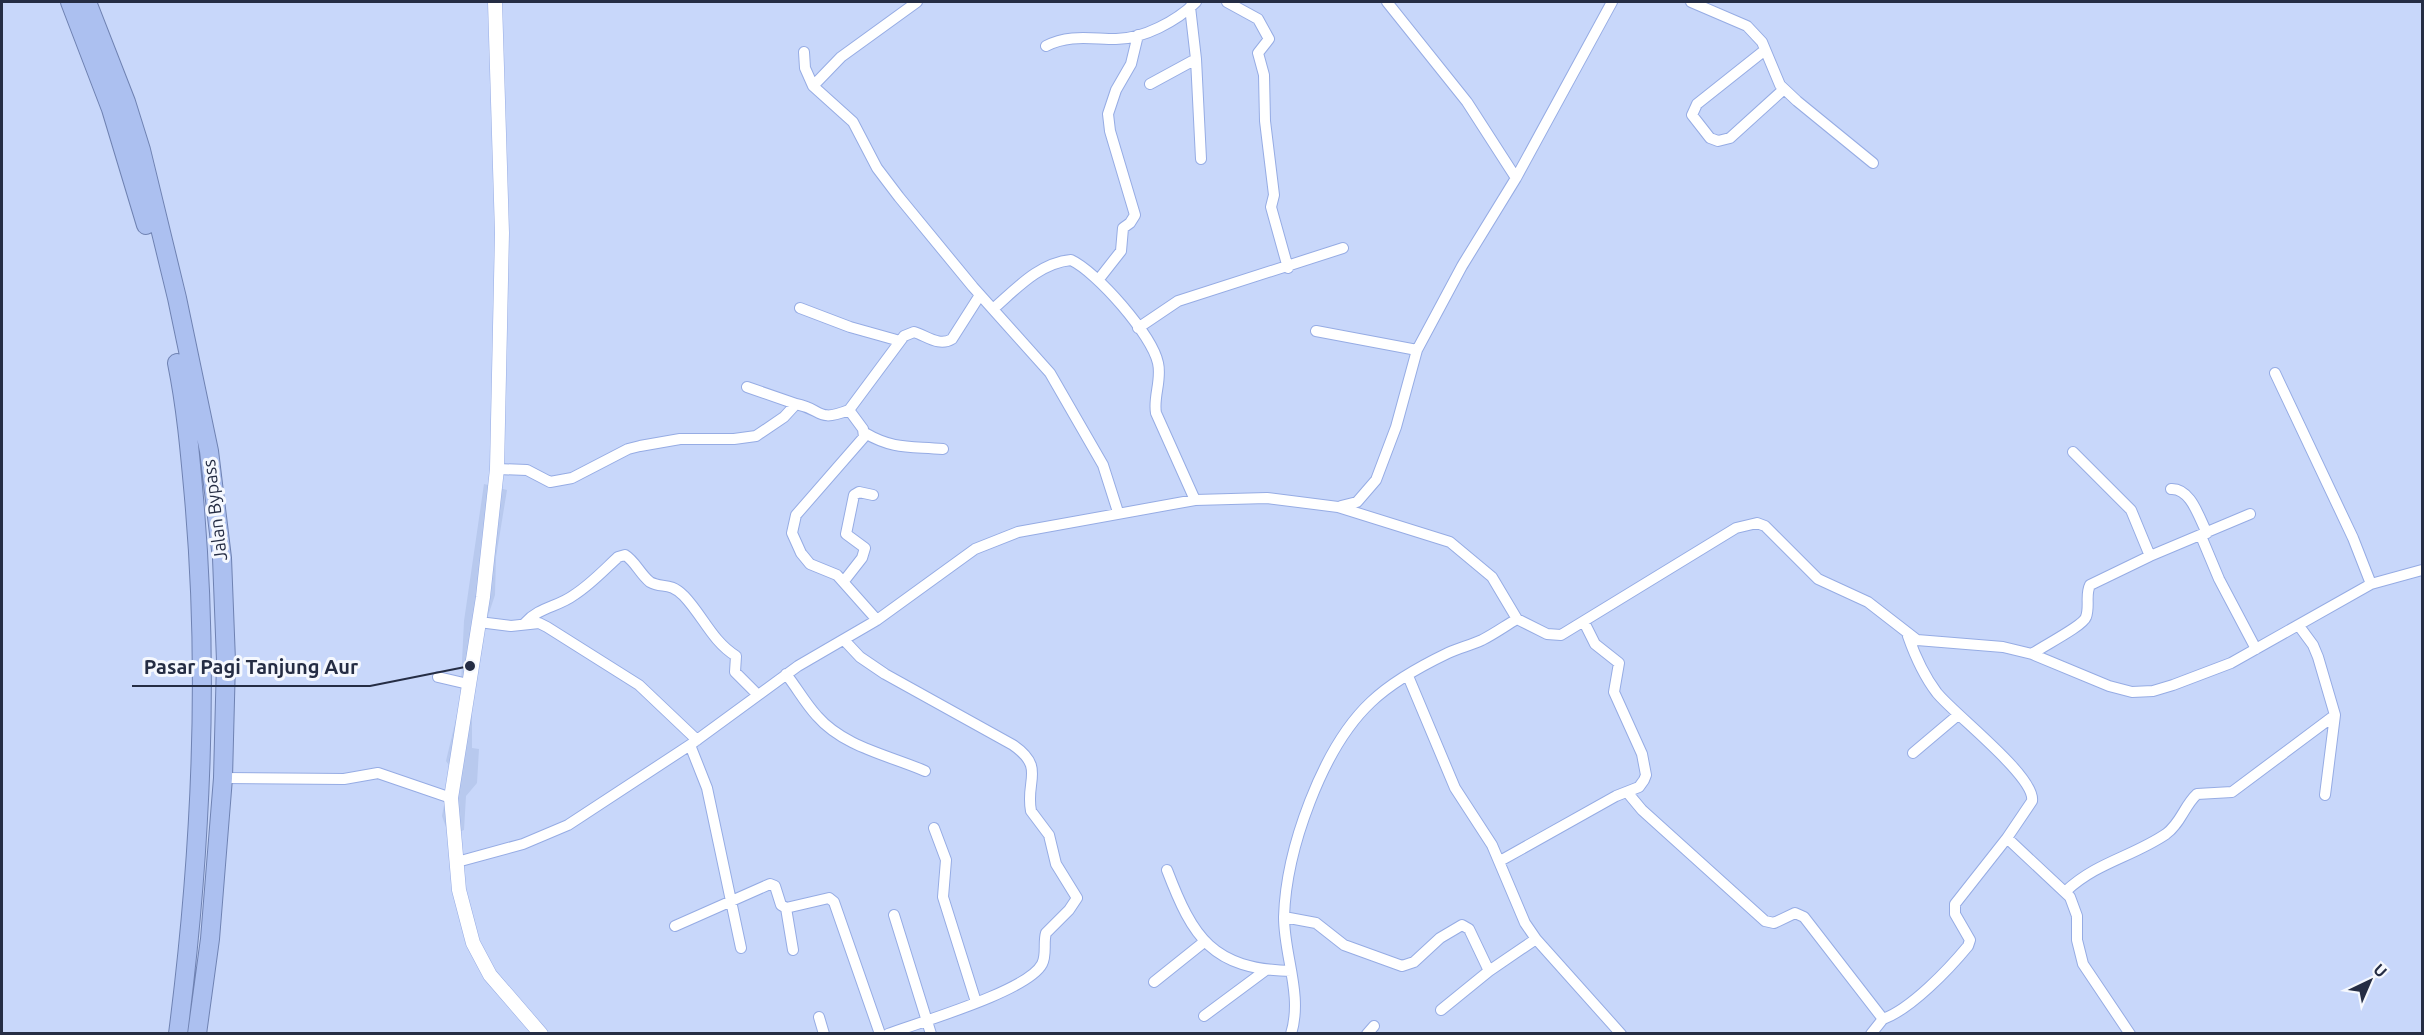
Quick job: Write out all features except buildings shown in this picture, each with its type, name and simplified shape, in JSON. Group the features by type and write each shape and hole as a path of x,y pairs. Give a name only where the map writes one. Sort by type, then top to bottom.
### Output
{"highway":[{"name":"Jalan Bypass","path":"70,2 111,109 140,205 165,301 181,380 197,532 202,632 202,767 191,936 178,1034"},
{"name":"Jalan Bypass","path":"87,2 126,102 141,150 177,298 209,451 222,558 226,662 223,778 210,939 197,1034"},
{"path":"191,936 210,939"}],"street":[{"path":"495,2 502,233 497,469 478,622 451,798 459,890 473,943 490,975 541,1034"},
{"path":"813,86 841,57 917,2"},
{"path":"1227,2 1258,19 1269,39 1258,53 1264,75 1265,121 1274,195 1272,215 1288,268"},
{"path":"1387,2 1467,102 1516,178"},
{"path":"1338,507 1357,502 1376,480 1396,427 1417,350 1462,266 1516,178 1612,2"},
{"path":"1691,2 1747,26 1762,42 1774,74 1784,89 1873,163"},
{"path":"1046,46 1083,36 1118,39 1138,35 1167,23 1193,4"},
{"path":"1193,4 1201,159"},
{"path":"1099,279 1118,256 1122,228 1131,223 1135,215 1112,141 1108,114 1116,90 1131,64 1138,35"},
{"path":"1765,50 1697,104 1692,115 1710,138 1724,141 1784,89"},
{"path":"804,52 805,68 813,86 853,122 877,168 980,295 1050,373 1103,465 1118,512"},
{"path":"1150,84 1196,59"},
{"path":"1138,328 1178,301 1288,268 1343,248"},
{"path":"993,309 1044,267 1057,261 1071,260 1099,279 1150,342 1159,367 1154,403 1156,414 1195,500"},
{"path":"747,387 827,417 849,410 908,333 914,332 934,341 947,342 952,339 980,295"},
{"path":"800,308 850,327 900,341"},
{"path":"1316,331 1417,350"},
{"path":"2275,373 2354,538 2371,584"},
{"path":"497,469 527,470 550,482 572,478 640,446 680,439 734,439 756,436 784,417 796,404"},
{"path":"849,410 865,433 887,445 943,449"},
{"path":"865,433 857,447 796,516 793,524 795,542 810,564 830,570 844,581 877,620"},
{"path":"2073,452 2131,510 2150,556"},
{"path":"2171,489 2179,489 2186,494 2204,535 2219,579 2256,649"},
{"path":"844,581 862,558 866,548 846,534 854,495 859,492 873,495"},
{"path":"457,862 522,844 568,825 694,742 786,674 877,620 975,549 1000,537 1118,512 1195,500 1267,498 1338,507 1450,542 1492,577 1517,619 1547,634 1561,635 1736,528 1757,524 1771,530 1818,579 1868,602 1908,636 1926,642 2003,647 2032,654 2109,686 2132,692 2153,691 2231,663 2371,584 2422,570"},
{"path":"2032,654 2084,622 2088,609 2086,592 2090,585 2150,556 2250,514"},
{"path":"525,623 540,610 558,605 575,595 618,557 624,555 652,583 675,587 684,596 702,618 717,642 736,656 734,671 758,695"},
{"path":"1291,1034 1295,1002 1284,918 1308,803 1321,772 1335,747 1371,701 1448,653 1482,640 1517,619"},
{"path":"478,622 511,626 539,623 548,627 639,685 694,742 707,788 741,948"},
{"path":"1500,861 1639,787 1644,780 1642,754 1614,692 1619,663 1595,644 1584,622"},
{"path":"2299,626 2316,651 2335,714 2325,795"},
{"path":"1871,1034 1883,1019 1911,1001 1968,946 1970,940 1955,914 1955,904 2007,838 2032,801 2031,789 2007,760 1958,715 1931,684 1908,636"},
{"path":"844,640 873,667 1026,754 1032,764 1031,811 1049,835 1056,864 1077,898 1045,935 1044,961 1038,970 1023,981 963,1009 888,1034"},
{"path":"786,674 816,715 841,736 862,747 925,771"},
{"path":"1408,676 1455,788 1500,861 1525,923 1536,939 1621,1034"},
{"path":"438,677 468,684"},
{"path":"2066,891 2090,871 2166,834 2181,819 2197,794 2232,792 2335,714"},
{"path":"1913,753 1958,715"},
{"path":"223,778 344,779 378,773 451,798"},
{"path":"1627,792 1642,810 1764,921 1774,923 1795,913 1804,917 1883,1019"},
{"path":"934,828 946,860 943,897 976,1002"},
{"path":"2007,838 2066,891 2077,916 2077,940 2083,964 2130,1034"},
{"path":"1167,870 1186,918 1204,942 1235,962 1266,970 1291,971"},
{"path":"675,926 772,884 775,886 781,905 786,908 826,898 834,902 880,1034"},
{"path":"786,908 793,950"},
{"path":"894,915 930,1034"},
{"path":"1284,918 1316,923 1344,945 1402,966 1414,962 1440,938 1462,925 1469,929 1489,971"},
{"path":"1441,1011 1489,971 1536,939"},
{"path":"1154,982 1204,942"},
{"path":"1204,1016 1266,970"},
{"path":"819,1017 824,1034"}],"shaded area":[{"path":"484,484 507,490 496,557 495,595 485,625 472,709 472,748 479,749 477,783 466,796 464,830 449,836 442,816 451,768 446,761 460,702 464,621"}],"place":[{"name":"Pasar Pagi Tanjung Aur","path":"470,666"}]}
